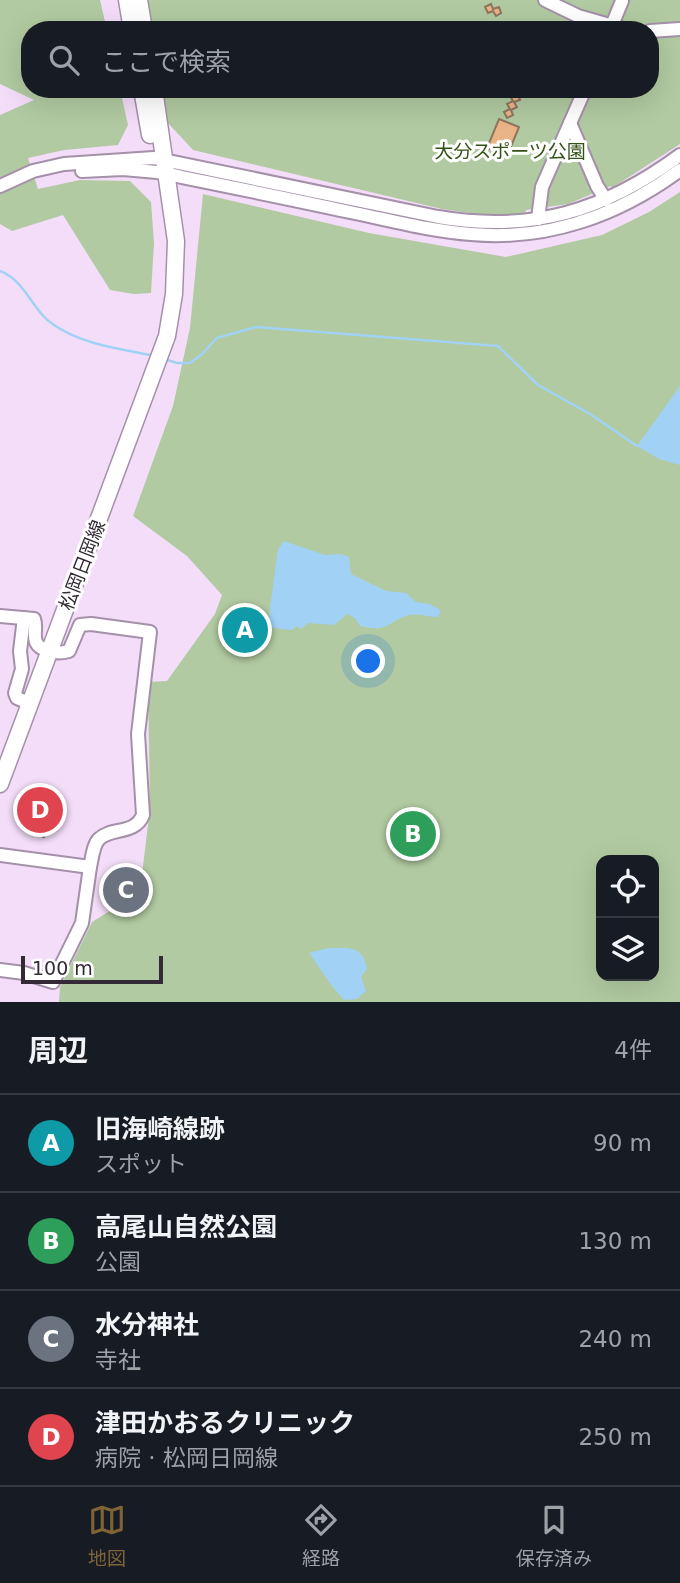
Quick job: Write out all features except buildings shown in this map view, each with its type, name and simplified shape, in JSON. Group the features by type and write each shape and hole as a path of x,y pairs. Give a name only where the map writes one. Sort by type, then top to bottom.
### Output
{"main road":[{"path":"127,0 130,21"},
{"path":"139,0 142,21"},
{"name":"松岡日岡線","path":"144,98 161,166"},
{"name":"松岡日岡線","path":"0,784 162,346 160,334 171,265 162,202 154,98"}],"street":[{"path":"545,0 592,21"},
{"path":"614,21 622,1"},
{"path":"659,31 680,29"},
{"path":"538,219 542,187 581,98"},
{"path":"570,122 597,186 606,200"},
{"path":"0,187 34,175 161,166 454,220 494,223 570,213 606,200 644,181 680,155"},
{"path":"161,166 434,229 498,235 553,230 600,216 645,193 680,170"},
{"path":"0,616 34,619 36,642 39,646 60,654 69,651 80,625 150,632 138,734 143,815 140,822 128,830 100,838 96,842 82,923 53,982 24,973 0,970"},
{"path":"24,618 20,651 22,669 15,693 17,698 29,703"},
{"path":"0,855 90,867"}],"green space":[{"path":"0,0 100,0 105,21 21,21 21,94 0,84"},
{"name":"大分スポーツ公園","path":"146,0 680,0 680,144 612,188 611,186 568,204 526,210 524,215 484,215 442,209 193,150 168,123 164,98 659,98 659,21 150,21"},
{"path":"30,98 122,98 128,125 118,145 64,150 28,158 38,189 80,180 130,181 151,202 154,243 151,293 134,294 110,290 63,215 12,231 0,224 0,115 34,100"},
{"path":"680,192 680,1002 59,1002 60,987 92,922 113,909 131,908 140,891 150,808 148,682 167,681 215,614 222,595 187,556 133,516 173,406 190,328 203,194 369,233 506,257 602,235 649,212"}],"water":[{"path":"680,386 680,465 659,459 637,446"},
{"path":"284,541 325,555 340,554 349,557 351,574 386,591 406,593 416,602 429,604 441,610 438,617 409,615 387,626 369,628 360,626 355,618 347,614 334,625 308,623 301,629 297,626 292,630 273,628 268,623 278,549"},
{"path":"328,948 354,950 365,961 367,969 361,977 366,991 357,999 344,1000 309,953"}],"waterway":[{"path":"0,271 23,289 46,319 65,332 103,345 155,356"},
{"path":"164,359 190,363 217,338 256,327 498,346 538,385 590,414 637,446"}],"place":[{"name":"旧海崎線跡","path":"245,630"},
{"name":"津田かおるクリニック","path":"40,810"},
{"name":"高尾山自然公園","path":"413,834"},
{"name":"水分神社","path":"126,890"}]}
